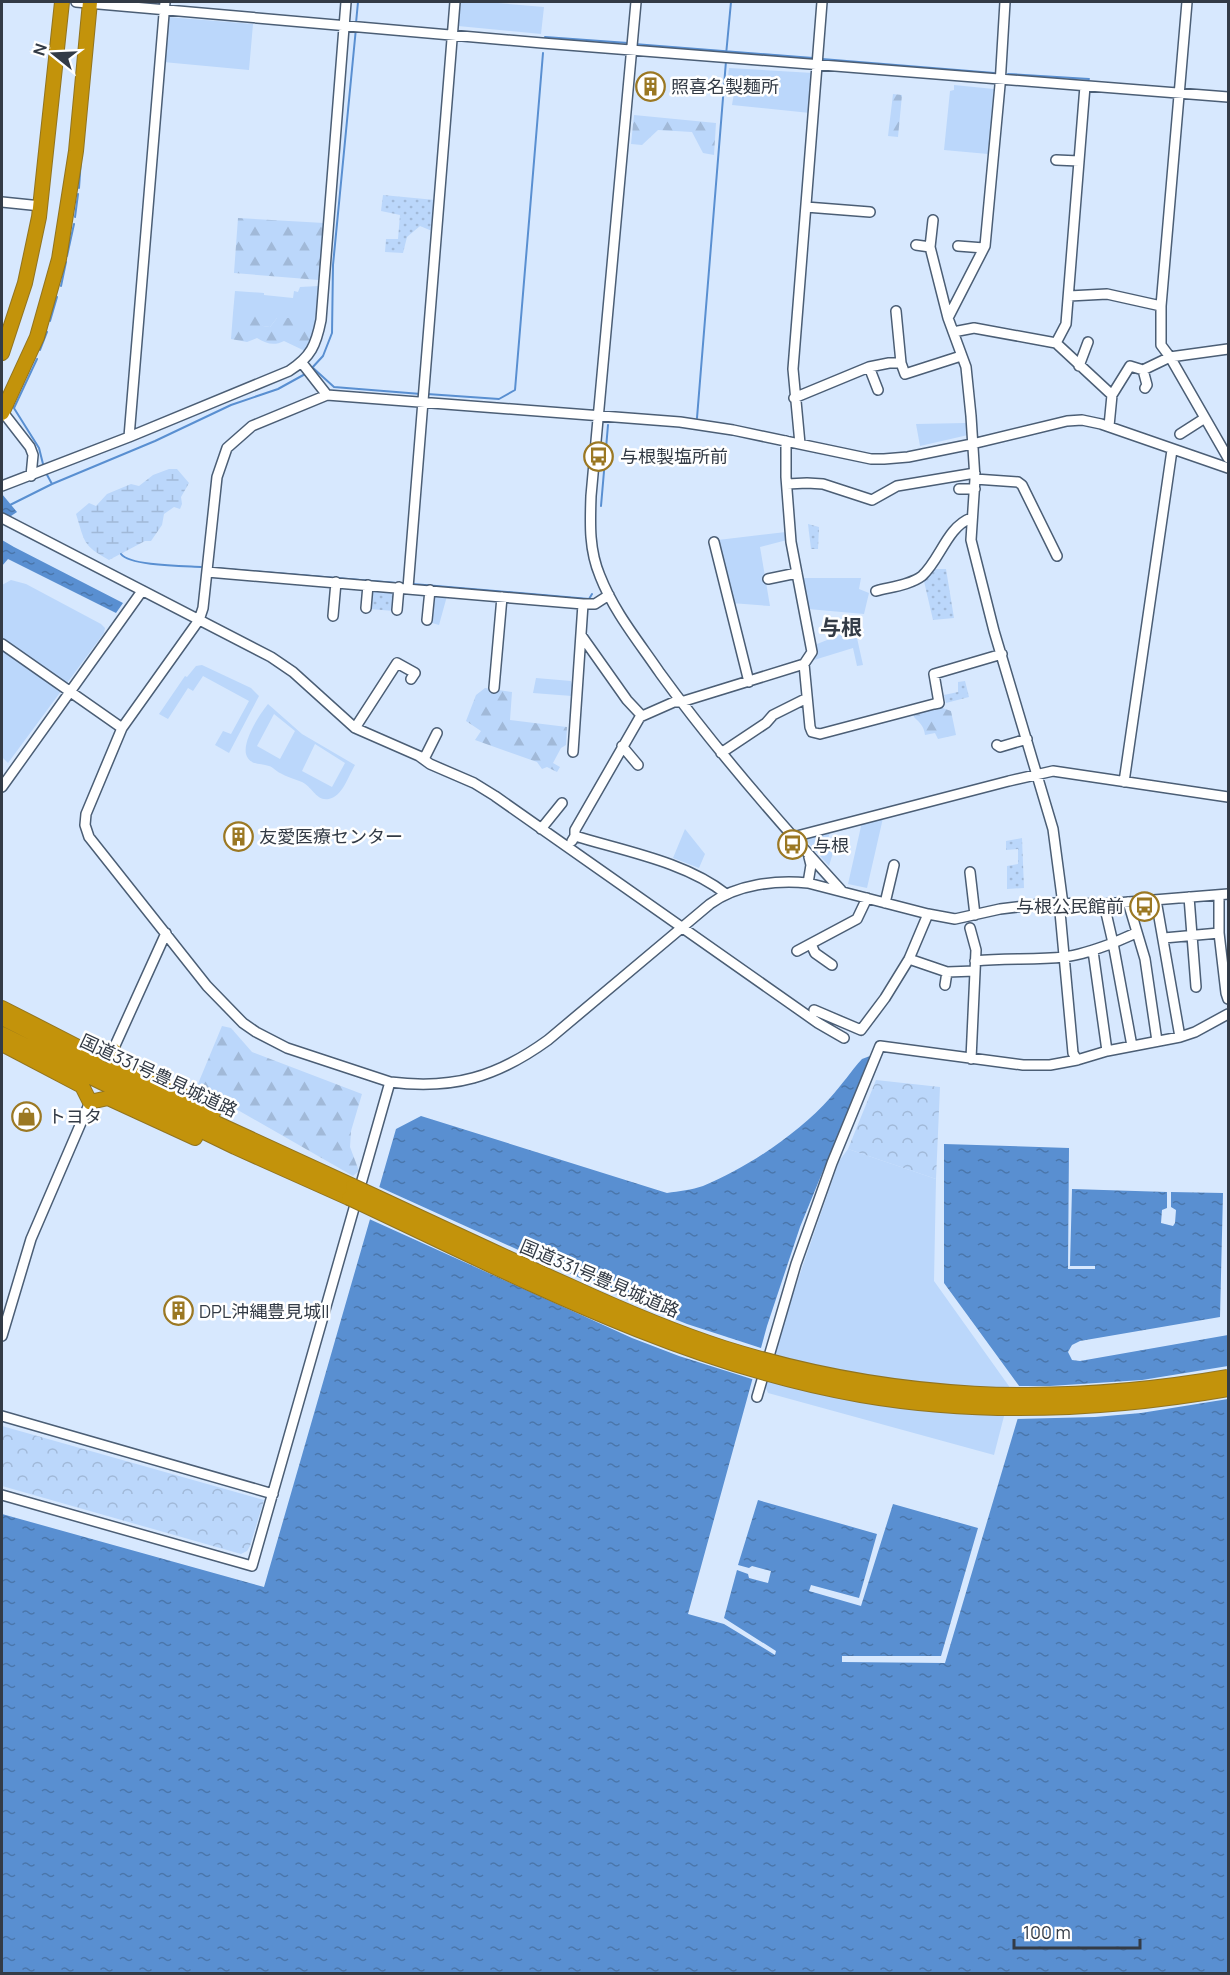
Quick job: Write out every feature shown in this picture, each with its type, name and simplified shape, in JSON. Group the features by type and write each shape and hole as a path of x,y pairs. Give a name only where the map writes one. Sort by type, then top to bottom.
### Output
{"highway":[{"path":"2,353 25,283 41,206 62,2"},
{"path":"2,412 37,337 59,259 76,151 85,2"},
{"path":"2,1008 84,1050 100,1053 113,1050 116,1063 197,1102 244,1134"},
{"name":"国道331号豊見城道路","path":"2,1018 154,1095 244,1134 351,1192 522,1279 632,1327 714,1357 818,1386 860,1395 958,1406 1078,1407 1147,1402 1228,1389"},
{"name":"国道331号豊見城道路","path":"2,1034 235,1147 351,1192 626,1311 722,1347 819,1374 892,1387 956,1394 1079,1395 1144,1390 1228,1377"},
{"path":"2,1044 82,1086 90,1102 108,1098 198,1139 215,1145 235,1147"}],"street":[{"path":"85,2 165,5 452,35 1228,97"},
{"path":"2,486 129,437 289,371 302,363 314,344 321,320 346,2"},
{"path":"397,610 404,588 423,401 455,2"},
{"path":"636,2 591,496 590,537 600,576 609,595 681,702 721,753 841,890"},
{"path":"800,444 793,369 822,2"},
{"path":"948,318 984,248 1005,2"},
{"path":"1187,2 1161,306 1161,345 1228,458"},
{"path":"129,437 165,5"},
{"path":"1056,343 1066,324 1084,86"},
{"path":"1056,160 1079,161"},
{"path":"2,202 41,206"},
{"path":"806,207 870,212"},
{"path":"933,220 930,247 948,318 967,376 975,480 971,540 1038,775 1057,852 1073,1053 1077,1060"},
{"path":"916,245 930,247"},
{"path":"958,246 984,248"},
{"path":"1068,296 1107,294 1161,306"},
{"path":"896,311 904,374 961,356"},
{"path":"953,332 974,328 1056,343 1112,395"},
{"path":"1079,366 1088,342"},
{"path":"1143,370 1170,357 1228,349"},
{"path":"1109,426 1112,395 1132,361 1143,370 1147,385 1145,388"},
{"path":"302,363 327,395"},
{"path":"794,398 869,367 901,363"},
{"path":"869,367 878,390"},
{"path":"1228,468 1109,426 1082,420 1067,421 908,457 871,459 680,422 327,395 252,426 227,448 217,477 203,608 199,620 122,728 86,814 89,837 224,1005 256,1032 287,1048 390,1082 445,1084 477,1078 506,1067 548,1040 718,898 744,888 772,883 808,883 954,919 1027,905 1104,904 1224,894 1219,933 1228,999"},
{"path":"2,412 30,447 33,455 34,475"},
{"path":"1180,434 1205,418"},
{"path":"567,848 575,836 574,830 622,746 642,716 674,702 681,702 804,664 812,652 791,542 786,441"},
{"path":"1124,782 1172,450"},
{"path":"959,489 975,480"},
{"path":"787,484 815,483 872,500 897,486 975,480 1018,482 1038,514 1057,556"},
{"path":"876,591 912,581 922,575 953,533 971,518"},
{"path":"4,520 282,664 355,728 484,789 818,1023 844,1038"},
{"path":"714,542 749,682"},
{"path":"207,572 584,604 594,604 609,595"},
{"path":"768,579 797,573"},
{"path":"333,616 336,582"},
{"path":"366,608 368,585"},
{"path":"428,620 430,590"},
{"path":"2,787 142,591"},
{"path":"494,688 502,597"},
{"path":"573,752 584,604"},
{"path":"581,635 627,700 642,716"},
{"path":"2,644 122,728"},
{"path":"804,664 810,727 812,732 820,734 939,703 934,674 1002,654"},
{"path":"355,728 397,663 415,673 411,679"},
{"path":"721,753 766,723 773,715 807,698"},
{"path":"424,759 437,733"},
{"path":"997,745 1000,747 1027,739"},
{"path":"622,746 638,765"},
{"path":"793,837 1053,771 1228,797"},
{"path":"541,829 562,803"},
{"path":"575,836 682,870 709,882 726,894"},
{"path":"808,883 811,866 809,855"},
{"path":"885,903 894,865"},
{"path":"970,872 975,915"},
{"path":"1189,897 1196,987"},
{"path":"797,951 857,919 867,898"},
{"path":"1156,900 1180,1037"},
{"path":"1128,902 1145,959 1156,1041"},
{"path":"1104,904 1132,1046"},
{"path":"814,1010 861,1030 885,998 909,959 928,914"},
{"path":"970,928 976,950 971,1059"},
{"path":"113,1050 166,933"},
{"path":"909,959 947,972 1011,958 1065,957 1093,951 1136,933"},
{"path":"1164,938 1219,933"},
{"path":"811,944 815,953 832,965"},
{"path":"1093,951 1107,1051"},
{"path":"945,985 947,972"},
{"path":"757,1397 796,1264 832,1163 880,1046 1037,1066 1077,1060 1107,1051 1180,1037 1195,1032 1228,1014"},
{"path":"2,1495 252,1566 390,1082"},
{"path":"2,1336 31,1239 90,1102"},
{"path":"2,1416 273,1494"}],"green space":[{"path":"461,2 544,7 541,34 458,26"},
{"path":"167,17 253,24 249,70 163,62"},
{"path":"729,68 813,73 810,113 732,105 735,87 727,86"},
{"path":"954,85 994,89 988,154 944,150 950,91 954,90"},
{"path":"893,94 902,95 898,137 888,136"},
{"path":"634,115 716,123 714,155 703,153 692,132 658,130 642,145 631,144"},
{"path":"383,195 435,200 432,231 420,226 407,237 403,253 385,252 386,239 398,239 400,215 381,211"},
{"path":"238,218 324,223 319,280 234,273"},
{"path":"319,286 317,318 277,318 270,327 233,313 235,291 293,298 294,291 298,292 300,287"},
{"path":"233,313 256,314 263,326 270,327 277,318 317,318 311,340 305,351 284,341 274,344 257,338 247,342 231,339"},
{"path":"916,424 968,424 968,435 920,446"},
{"path":"169,469 177,469 189,483 181,497 180,509 174,507 164,514 162,525 151,541 145,541 109,560 89,546 83,537 76,514 89,503 96,506 107,494 131,484 139,486 153,475"},
{"path":"808,524 819,527 818,549 811,549"},
{"path":"786,532 787,540 760,547 770,606 731,603 720,559 718,540"},
{"path":"934,569 946,569 954,618 933,620 923,577"},
{"path":"802,578 861,578 859,589 869,593 864,614 808,609"},
{"path":"11,580 26,584 105,628 104,633 8,763 2,757 2,585"},
{"path":"371,590 395,592 394,611 369,609"},
{"path":"434,595 447,596 439,625 432,623"},
{"path":"855,629 863,665 857,666 853,648 814,660 817,644"},
{"path":"202,665 251,688 259,696 229,753 215,745 223,731 231,734 249,701 203,676 193,691 188,688 168,719 159,714 185,676 187,677 196,666"},
{"path":"536,678 571,681 572,696 533,693"},
{"path":"965,681 969,697 946,703 944,695 958,692 958,682"},
{"path":"485,688 512,692 510,720 567,727 566,745 561,748 553,763 560,767 557,772 547,767 542,769 537,762 475,740 481,731 466,721 476,695"},
{"path":"268,704 302,734 355,765 336,796 323,799 306,784 270,767 250,761 246,754 247,742 252,728","holes":["274,714 295,731 280,759 257,746","315,744 345,763 332,787 302,771"]},
{"path":"937,706 951,711 956,735 938,739 935,733 925,735 923,727 913,713"},
{"path":"883,818 867,888 848,884 862,822"},
{"path":"685,829 705,854 699,868 673,858"},
{"path":"830,832 827,843 835,846 829,866 805,839"},
{"path":"1022,838 1024,888 1007,889 1007,866 1018,864 1018,849 1006,850 1006,841"},
{"path":"222,1026 231,1028 252,1052 362,1094 351,1131 350,1147 359,1171 353,1176 229,1105 195,1091"},
{"path":"876,1080 940,1087 936,1179 848,1149"},
{"path":"848,1149 936,1179 934,1281 1011,1389 994,1455 768,1393 765,1386 785,1317 839,1161"},
{"path":"2,1426 264,1500 250,1546 241,1554 2,1486"}],"water":[{"path":"2,494 17,512 2,522"},
{"path":"2,540 123,603 116,613 8,559 2,566"},
{"path":"870,1056 800,1227 767,1326 688,1614 724,1624 775,1655 776,1651 724,1618 737,1570 748,1574 749,1578 768,1583 771,1571 738,1565 758,1500 877,1534 859,1598 811,1585 809,1591 861,1606 893,1504 978,1528 941,1656 842,1656 842,1662 945,1663 1025,1394 944,1283 944,1144 1069,1148 1068,1269 1095,1269 1095,1266 1070,1266 1072,1189 1167,1192 1167,1208 1162,1210 1161,1223 1173,1226 1176,1210 1171,1207 1171,1192 1223,1193 1220,1317 1080,1341 1072,1345 1068,1352 1072,1360 1080,1361 1228,1335 1228,1973 2,1973 2,1514 264,1587 396,1129 421,1116 667,1193 681,1191 699,1187 737,1170 788,1136 817,1111 862,1059"}],"pier":[{"path":"377,1186 642,1306 687,1324 764,1349 755,1380 679,1356 632,1338 367,1218"},
{"path":"1228,1366 1228,1399 1141,1413 1095,1417 1014,1419 1021,1394 1015,1386 1142,1380"}],"waterway":[{"path":"356,23 358,2"},
{"path":"726,55 731,2"},
{"path":"311,369 323,356 332,333 333,265 356,28"},
{"path":"545,37 628,43"},
{"path":"634,44 813,58"},
{"path":"427,394 499,399 515,390 543,53"},
{"path":"822,59 994,73"},
{"path":"697,418 726,61"},
{"path":"1008,74 1089,79"},
{"path":"79,188 81,159"},
{"path":"75,217 78,194"},
{"path":"67,256 74,224"},
{"path":"61,286 66,262"},
{"path":"50,321 57,297"},
{"path":"40,350 47,332"},
{"path":"14,408 37,359"},
{"path":"312,367 334,387 421,394"},
{"path":"10,505 52,484 155,441 231,405 278,389 307,373"},
{"path":"12,405 39,448 44,468"},
{"path":"601,506 608,425"},
{"path":"46,473 52,484"},
{"path":"121,554 126,558 146,563 201,567"},
{"path":"214,568 397,583"},
{"path":"413,584 589,599 592,594"}],"place":[{"name":"照喜名製麺所","path":"650,86"},
{"name":"与根製塩所前","path":"599,456"},
{"name":"友愛医療センター","path":"238,836"},
{"name":"与根","path":"792,845"},
{"name":"与根公民館前","path":"1145,906"},
{"name":"トヨタ","path":"27,1116"},
{"name":"DPL沖縄豊見城II","path":"178,1311"}],"district":[{"name":"与根","path":"841,627"}]}
